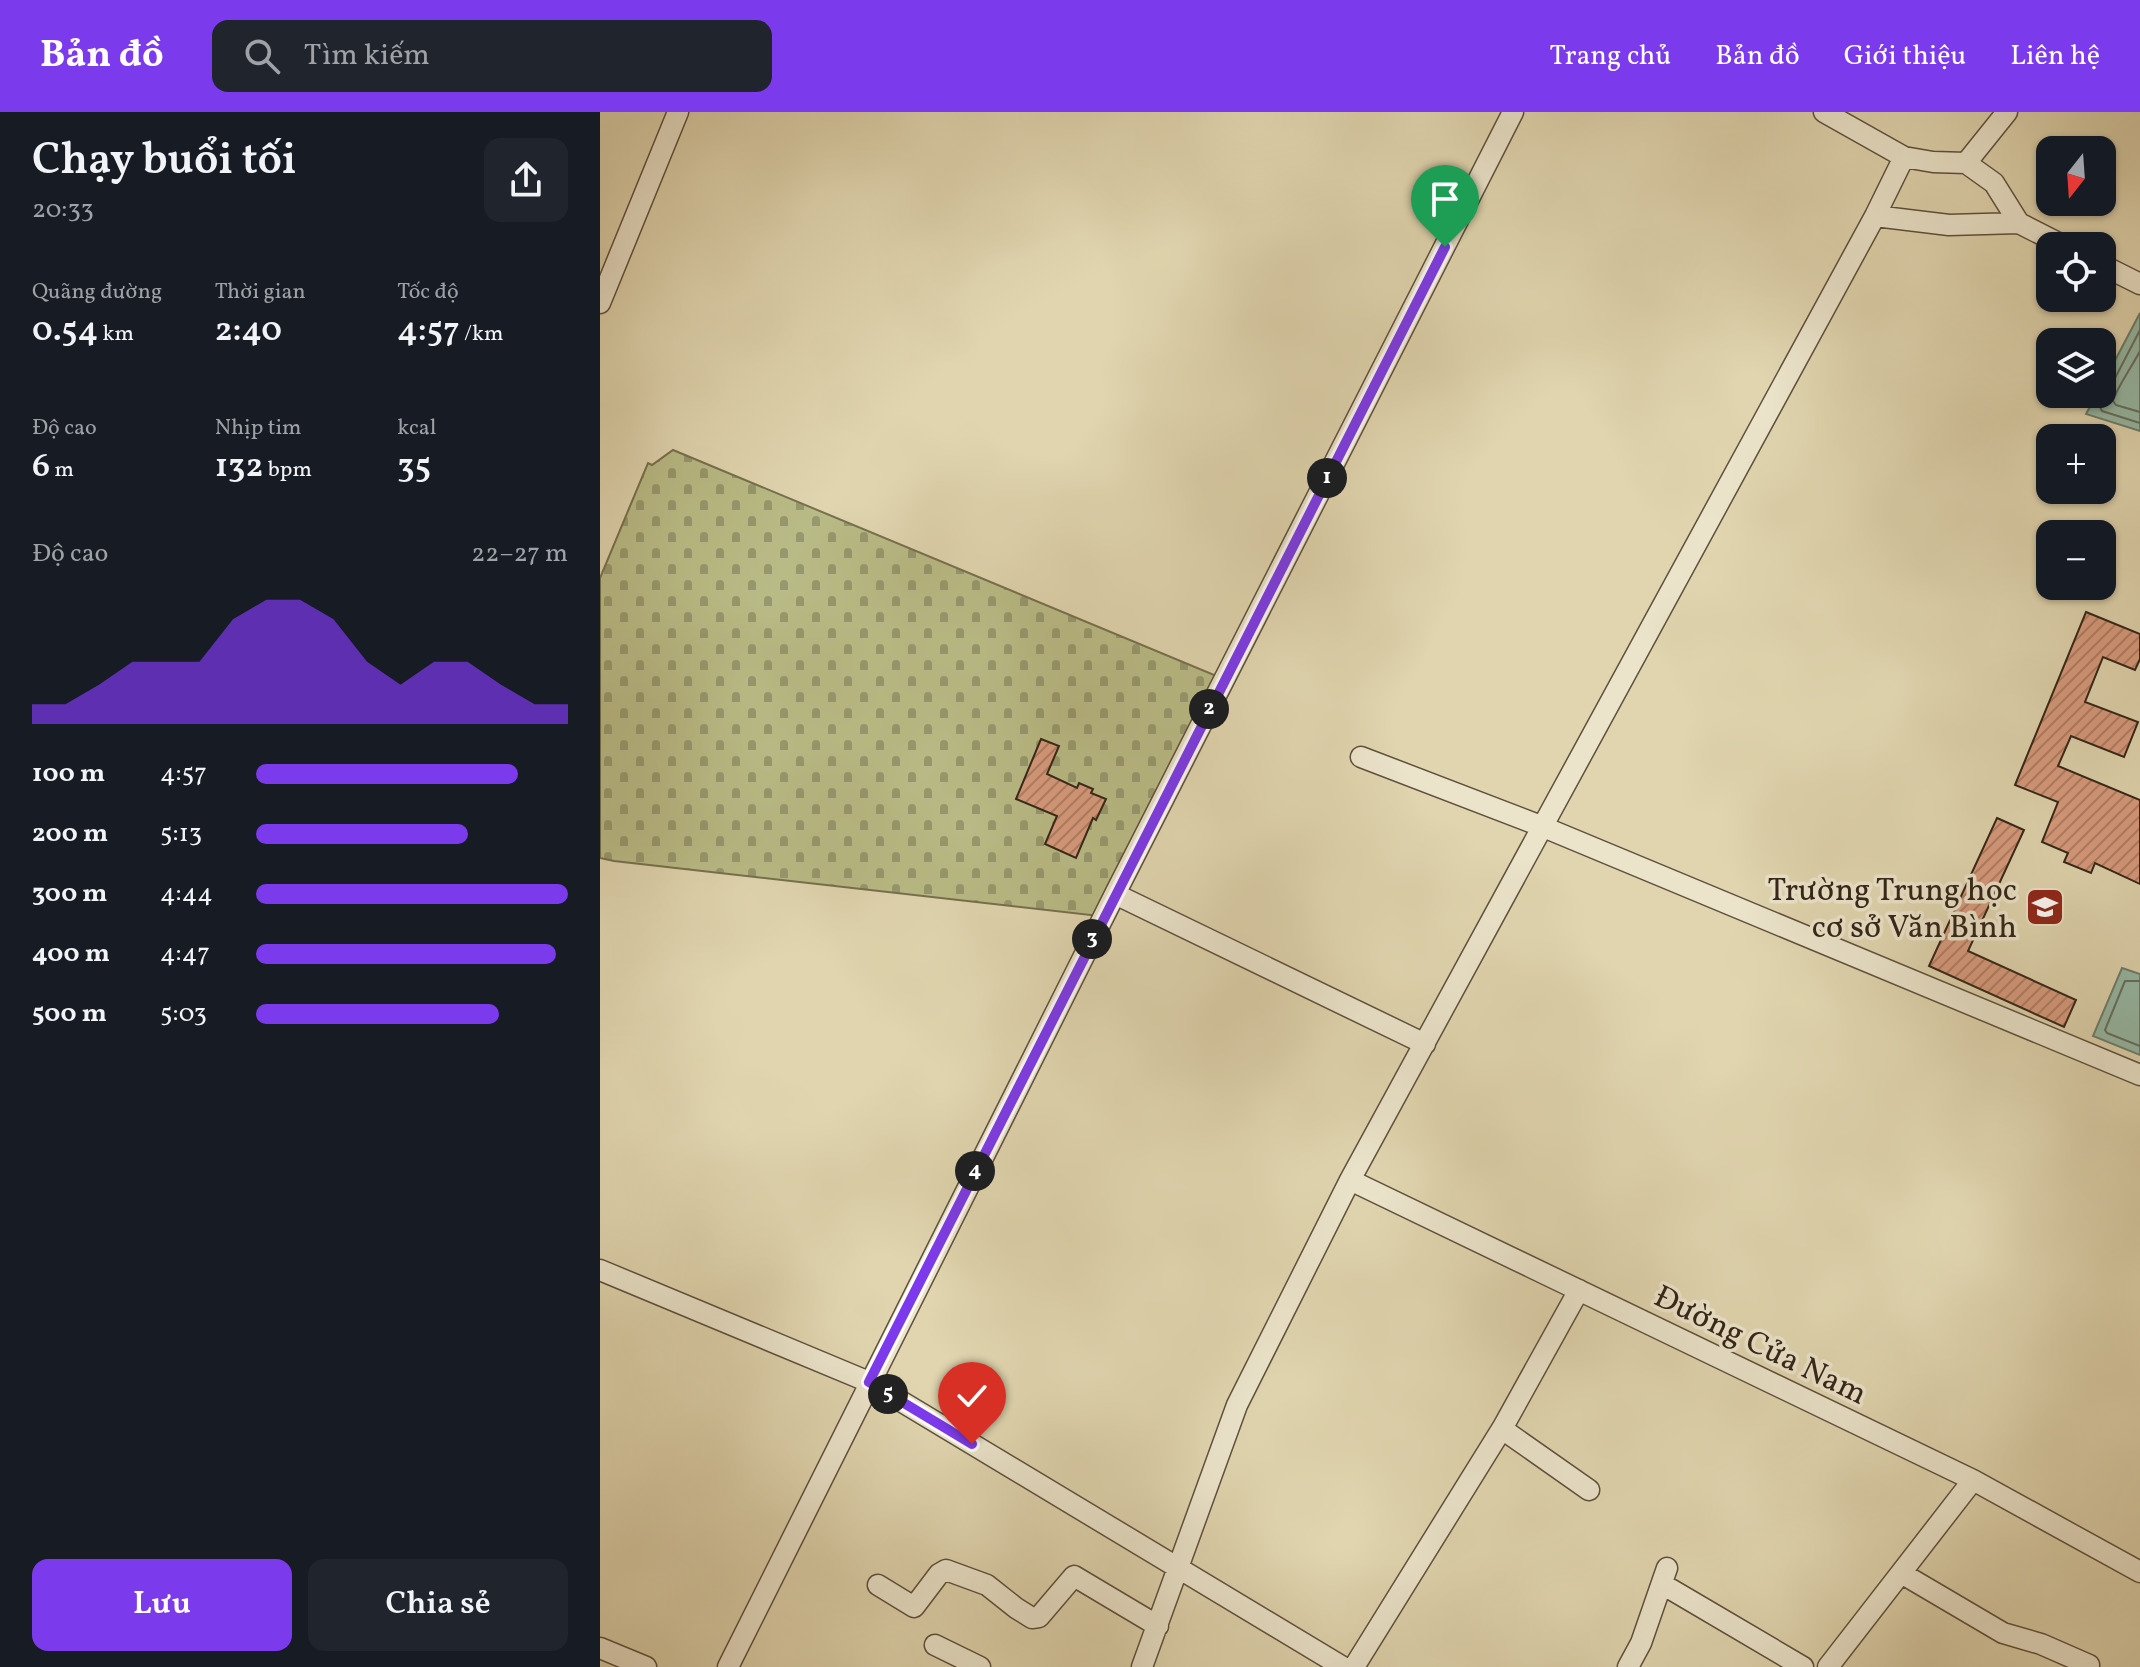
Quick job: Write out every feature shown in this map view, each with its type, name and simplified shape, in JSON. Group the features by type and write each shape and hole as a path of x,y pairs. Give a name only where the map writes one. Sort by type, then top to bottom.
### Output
{"street":[{"path":"600,303 678,112"},
{"path":"728,1667 1115,894 1513,112"},
{"path":"1824,112 1904,157 1966,163 1994,183 2019,223"},
{"path":"1966,163 2007,112"},
{"path":"1142,1667 1237,1405 1350,1180 1875,216 1904,157"},
{"path":"1875,216 1949,225 2019,223 2037,232"},
{"path":"2116,272 2140,284"},
{"path":"1361,757 1541,826 2140,1075"},
{"path":"1115,894 1425,1044"},
{"name":"Đường Cửa Nam","path":"1350,1180 1973,1480 2140,1572"},
{"path":"600,1270 869,1382 1343,1667"},
{"path":"1354,1667 1503,1427 1503,1422 1579,1290"},
{"path":"1503,1427 1589,1490"},
{"path":"1828,1667 1973,1480"},
{"path":"878,1585 914,1607 939,1574 953,1570 987,1585 1001,1599 1032,1618 1043,1614 1074,1576 1158,1626"},
{"path":"1901,1573 2003,1633 2041,1644 2088,1667"},
{"path":"1628,1667 1641,1643 1665,1576 1803,1667"},
{"path":"935,1645 980,1667"},
{"path":"600,1648 646,1667"}],"green space":[{"path":"673,450 1219,677 1099,916 600,858 600,578 648,463 652,465"}],"water":[{"path":"2140,313 2140,431 2086,414 2089,408 2116,408 2116,358"},
{"path":"2122,968 2140,974 2140,1055 2093,1036"}],"building":[{"path":"2086,612 2140,634 2140,659 2135,670 2103,657 2085,702 2138,722 2124,757 2071,736 2058,766 2140,800 2140,884 2095,863 2091,873 2064,862 2068,853 2042,842 2058,802 2015,785"},
{"path":"1041,739 1059,746 1047,774 1077,788 1079,783 1093,789 1091,793 1106,799 1096,820 1093,818 1076,858 1045,844 1057,816 1016,799"},
{"path":"1997,818 2024,830 1968,951 2076,1000 2064,1027 1929,966"}],"place":[{"name":"Trường Trung học cơ sở Văn Bình","path":"2045,907"}],"route":[{"path":"972,1444 869,1382 1445,247"}]}
